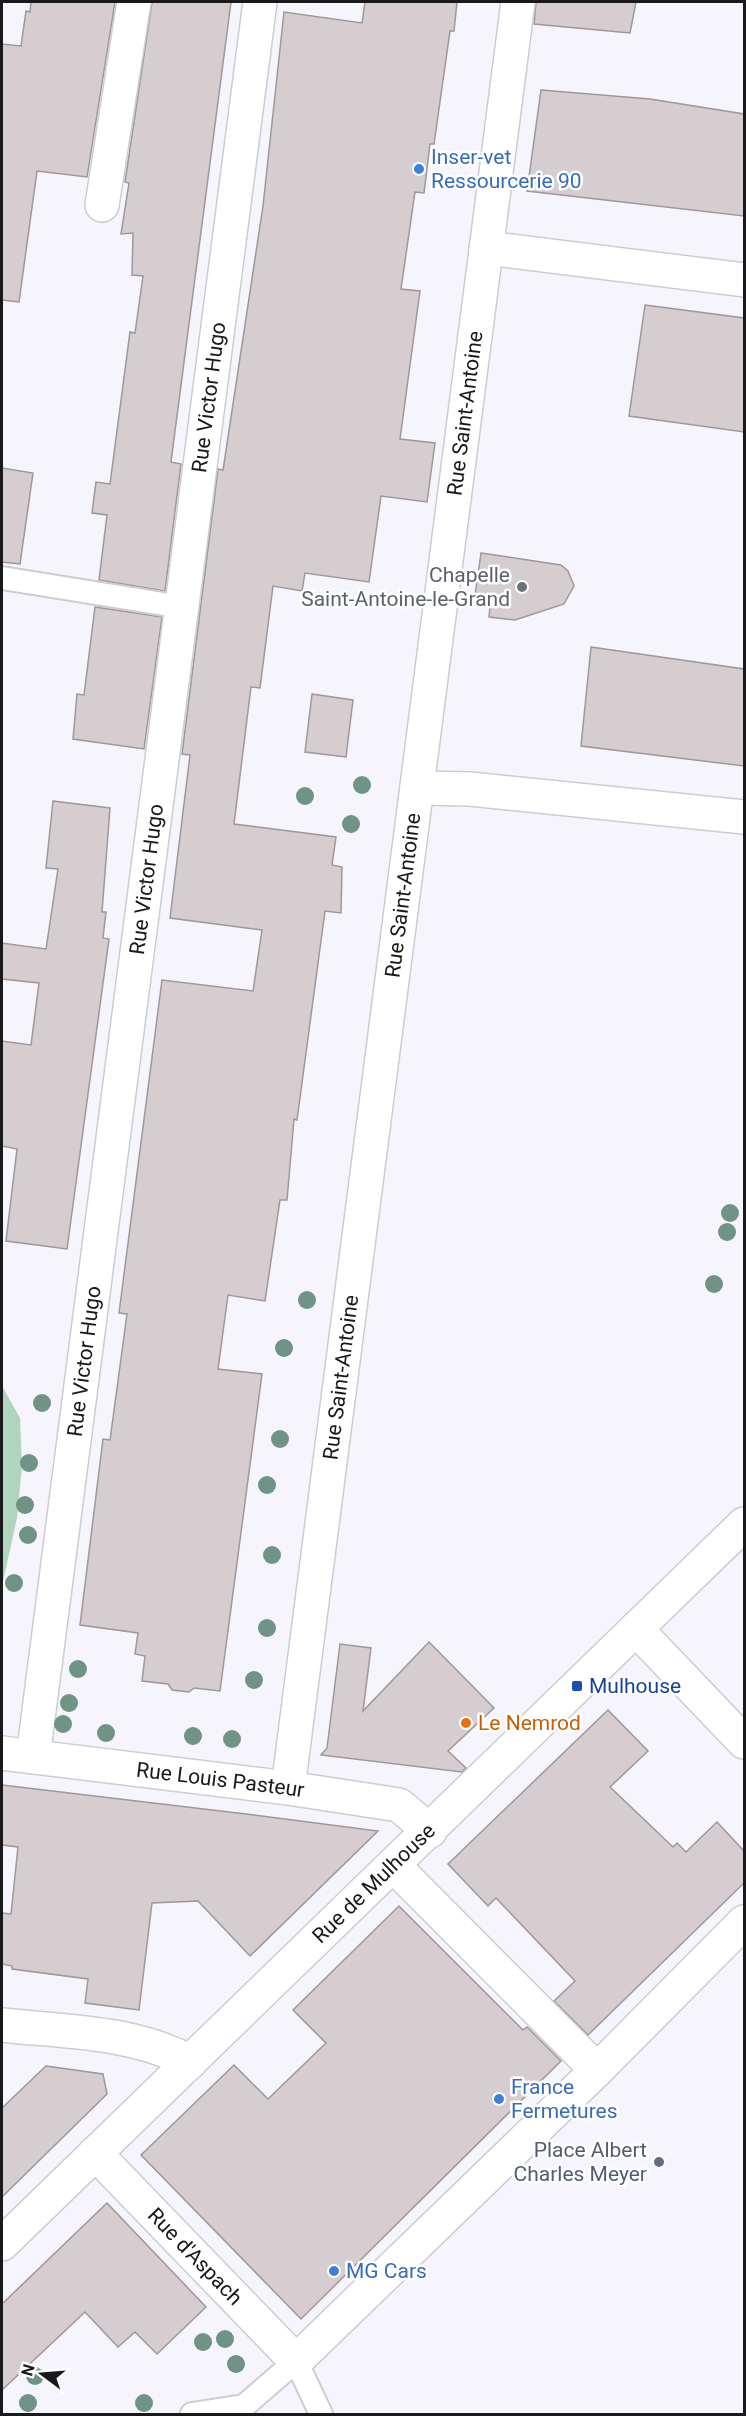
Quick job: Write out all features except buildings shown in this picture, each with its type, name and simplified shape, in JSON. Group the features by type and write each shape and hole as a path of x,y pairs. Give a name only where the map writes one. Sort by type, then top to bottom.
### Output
{"street":[{"path":"102,205 134,2"},
{"name":"Rue Victor Hugo","path":"33,1757 260,2"},
{"name":"Rue Saint-Antoine","path":"288,1788 518,2"},
{"path":"486,248 744,280"},
{"path":"417,788 470,789 744,817"},
{"name":"Rue de Mulhouse","path":"2,2244 744,1524"},
{"path":"636,1629 744,1742"},
{"name":"Rue Louis Pasteur","path":"2,1753 288,1788 399,1805 429,1831"},
{"path":"393,1865 597,2070"},
{"path":"296,2361 597,2070 744,1922"},
{"path":"2,2025 133,2040 167,2049 190,2062"},
{"name":"Rue d'Aspach","path":"95,2153 296,2361"}],"lane":[{"path":"2,578 182,607"},
{"path":"192,2415 244,2406 296,2361 321,2415"}],"green space":[{"path":"2,1386 20,1418 22,1466 17,1518 2,1586"}],"place":[{"name":"Inser-vet Ressourcerie 90","path":"419,169"},
{"name":"Chapelle Saint-Antoine-le-Grand","path":"522,587"},
{"name":"Mulhouse","path":"577,1686"},
{"name":"Le Nemrod","path":"466,1723"},
{"name":"France Fermetures","path":"499,2099"},
{"name":"Place Albert Charles Meyer","path":"659,2162"},
{"name":"MG Cars","path":"334,2271"}]}
